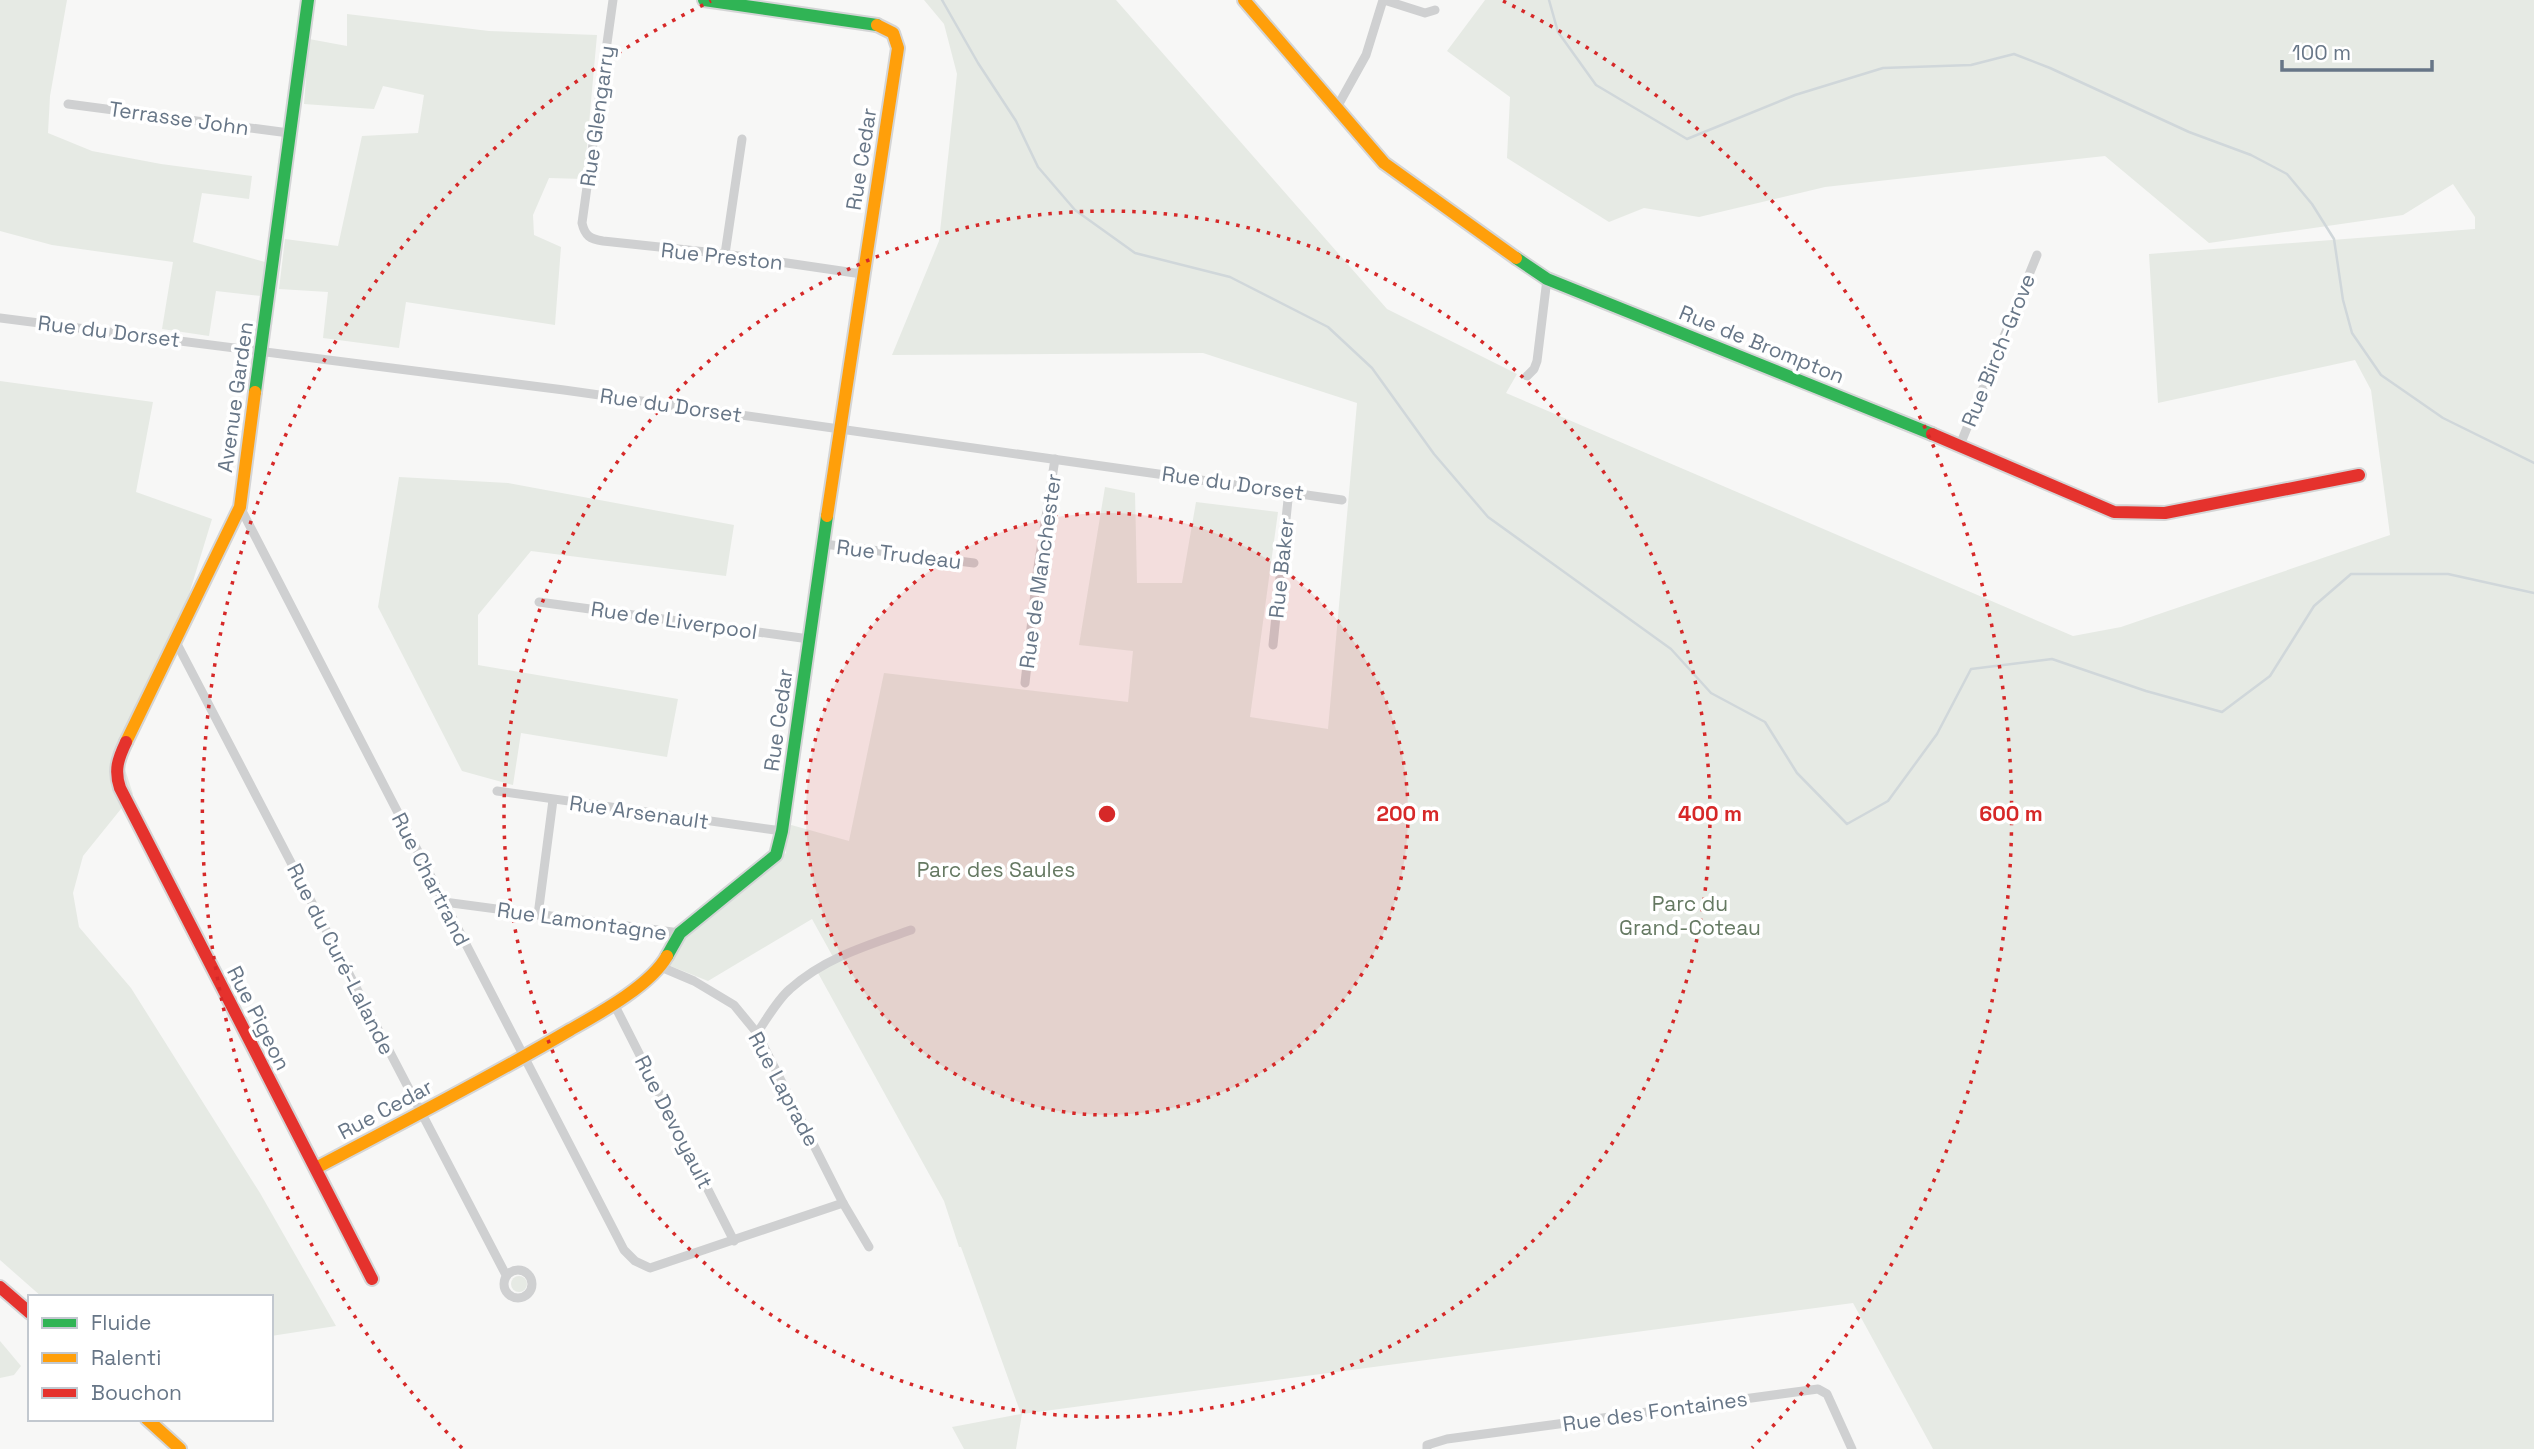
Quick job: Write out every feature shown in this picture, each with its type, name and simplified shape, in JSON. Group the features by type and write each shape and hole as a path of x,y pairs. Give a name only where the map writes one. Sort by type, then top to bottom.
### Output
{"street":[{"name":"Avenue Garden","path":"115,773 118,758 240,507 308,0"},
{"name":"Rue Glengarry","path":"584,232 582,223 613,0"},
{"name":"Rue Cedar","path":"316,1168 523,1058 614,1004 662,967 680,933 776,855 782,831 862,274 898,48 893,33 880,25 704,0"},
{"name":"Rue de Brompton","path":"1244,0 1384,163 1547,279 1960,445 2115,512 2165,513 2360,475"},
{"path":"1336,109 1366,55 1383,0 1425,13 1435,10"},
{"name":"Terrasse John","path":"68,104 289,133"},
{"path":"725,254 742,139"},
{"name":"Rue Preston","path":"584,232 595,240 725,254 862,274"},
{"name":"Rue Birch-Grove","path":"1960,445 2037,255"},
{"path":"1527,376 1537,361 1547,279"},
{"name":"Rue du Dorset","path":"0,318 261,350 1289,490 1342,500"},
{"name":"Rue de Manchester","path":"1025,683 1037,574 1055,459"},
{"name":"Rue Baker","path":"1273,645 1289,490"},
{"name":"Rue Chartrand","path":"240,507 624,1250 635,1261 650,1268 734,1241"},
{"name":"Rue Trudeau","path":"824,544 974,563"},
{"name":"Rue de Liverpool","path":"539,602 809,639"},
{"name":"Rue du Curé-Lalande","path":"176,642 506,1275"},
{"name":"Rue Pigeon","path":"115,773 120,788 372,1279"},
{"name":"Rue Arsenault","path":"496,791 782,831"},
{"path":"538,915 553,800"},
{"name":"Rue Lamontagne","path":"444,902 680,933"},
{"path":"757,1033 789,990 818,968 847,953 911,930"},
{"name":"Rue Laprade","path":"662,967 694,981 734,1005 757,1033 843,1203 869,1247"},
{"name":"Rue Devoyault","path":"614,1004 734,1241"},
{"path":"734,1241 843,1203"},
{"path":"0,1287 28,1312"},
{"name":"Rue des Fontaines","path":"1427,1449 1427,1445 1447,1439 1818,1389 1828,1394 1852,1449"},
{"path":"149,1421 180,1449"}],"green space":[{"path":"0,0 67,0 50,96 48,133 92,151 161,164 252,176 249,199 202,193 193,242 265,262 261,296 216,291 209,336 162,329 173,262 52,245 0,231"},
{"name":"Parc du Grand-Coteau","path":"924,0 1116,0 1387,309 1517,374 1506,393 2073,636 2121,627 2390,535 2371,390 2355,360 2158,403 2149,254 2475,229 2475,217 2453,184 2403,215 2209,243 2105,156 1825,187 1699,217 1644,208 1609,222 1507,158 1510,97 1447,51 1485,0 2534,0 2534,1449 1933,1449 1853,1303 1022,1414 1016,1449 964,1449 952,1427 1021,1414 944,1201 818,973 833,957 812,919 708,981 663,963 684,940 786,853 784,823 849,841 884,673 1128,702 1133,651 1079,645 1105,487 1135,493 1137,583 1182,583 1196,502 1278,512 1250,717 1328,729 1357,403 1203,353 892,355 939,241 957,74 944,24"},
{"path":"347,14 489,31 597,35 584,179 549,178 533,215 534,235 561,247 555,325 406,302 399,348 323,338 328,292 279,289 285,239 338,246 362,136 418,133 424,95 383,86 374,109 304,104 309,39 347,46"},
{"path":"0,381 153,402 136,492 212,519 187,601 182,643 122,760 133,794 83,856 73,893 79,927 131,988 260,1193 336,1326 273,1336 273,1295 40,1295 0,1260"},
{"path":"399,477 508,483 734,525 726,576 531,551 478,615 478,665 678,699 667,757 521,733 513,785 462,771 378,607"},
{"path":"516,1276 522,1276 527,1284 525,1290 516,1292 511,1287 511,1281"},
{"path":"0,1341 21,1366 14,1375 0,1378"}],"waterway":[{"path":"942,0 978,63 1016,121 1038,167 1075,210 1135,253 1230,277 1328,327 1372,368 1434,454 1488,517 1671,649 1711,693 1765,722 1797,773 1847,824 1888,801 1937,734 1971,669 2052,659 2146,691 2222,712 2270,676 2314,606 2351,574 2448,574 2534,593"},
{"path":"1549,0 1558,32 1596,85 1687,139 1795,95 1883,68 1971,65 2014,54 2189,132 2251,155 2287,174 2312,204 2334,239 2343,300 2352,333 2381,375 2443,418 2534,463"}],"traffic: fast":[{"path":"255,392 308,0"},
{"path":"704,0 877,25"},
{"path":"1516,258 1547,279 1932,434"},
{"path":"667,956 680,933 776,855 782,831 827,516"}],"traffic: slow":[{"path":"1244,0 1384,163 1516,258"},
{"path":"827,516 898,48 893,33 877,25"},
{"path":"126,742 240,507 255,392"},
{"path":"316,1168 476,1083 596,1015 637,988 667,956"},
{"path":"149,1421 180,1449"}],"traffic: jam":[{"path":"1932,434 2114,512 2165,513 2359,475"},
{"path":"126,742 118,765 120,788 372,1279"},
{"path":"0,1287 28,1311"}],"park label":[{"name":"Parc des Saules","path":"996,869"}]}
